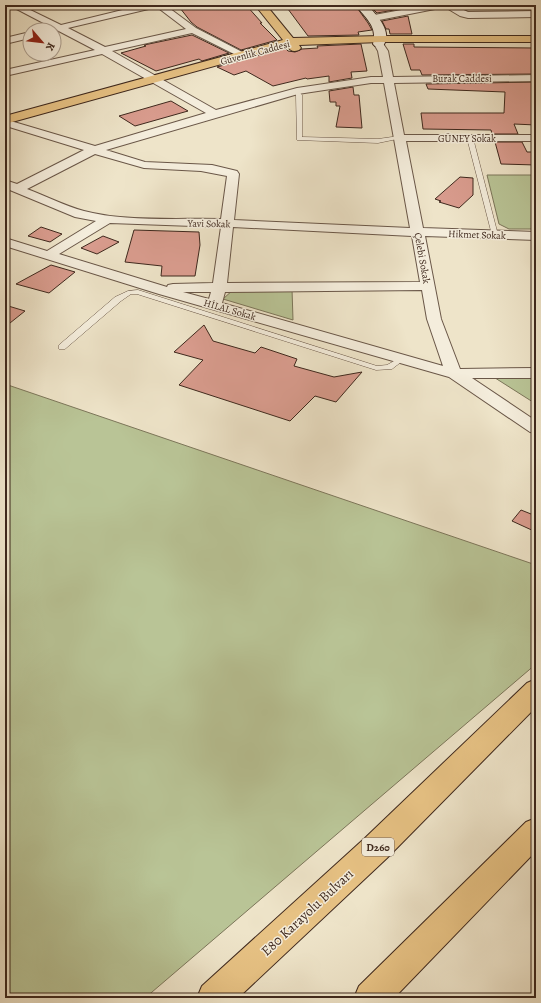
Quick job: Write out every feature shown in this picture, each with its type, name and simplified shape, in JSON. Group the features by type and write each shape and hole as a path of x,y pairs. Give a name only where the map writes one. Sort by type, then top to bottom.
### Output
{"main road":[{"path":"260,5 298,44"},
{"path":"294,29 298,44"},
{"name":"Güvenlik Caddesi","path":"160,81 243,55 298,44 380,41 536,40"},
{"name":"Güvenlik Caddesi","path":"380,41 536,44"},
{"name":"Güvenlik Caddesi","path":"7,123 298,44"},
{"name":"E80 Karayolu Bulvarı","path":"214,998 376,848 536,690"},
{"path":"371,998 535,833"}],"street":[{"path":"13,5 51,22"},
{"path":"62,27 154,5"},
{"path":"160,5 193,30 243,55"},
{"path":"361,5 374,18 380,41"},
{"path":"374,18 443,5"},
{"path":"447,5 462,14 468,15 536,14"},
{"path":"62,27 160,81 215,114"},
{"path":"5,73 193,30"},
{"path":"5,40 22,37"},
{"name":"Çelebi Sokak","path":"380,41 419,232 434,319 448,362 455,374 536,428"},
{"name":"Burak Caddesi","path":"13,190 94,150 297,91 388,79 536,78"},
{"path":"7,123 144,165 164,168 213,169 233,174 220,287 214,305"},
{"name":"GÜNEY Sokak","path":"399,138 536,138"},
{"name":"Yavi Sokak","path":"13,190 79,214 107,220 227,223 419,232"},
{"path":"49,255 107,220"},
{"name":"Hikmet Sokak","path":"419,232 536,236"},
{"name":"HİLAL Sokak","path":"5,242 164,291 455,374"},
{"path":"164,291 177,287 428,286"},
{"path":"455,374 536,373"}],"lane":[{"path":"297,91 299,95 299,139 378,141 399,138"},
{"path":"470,138 495,235"},
{"path":"62,347 118,299 130,292 138,292 376,368 385,369 394,366 401,358"}],"green space":[{"path":"487,175 536,175 536,229 509,229 499,224"},
{"path":"234,289 292,289 293,320 223,299"},
{"path":"481,369 536,370 536,404"},
{"path":"5,384 536,565 536,664 145,998 5,998"}],"building":[{"path":"209,5 246,5 262,23 260,23 277,40 241,50 197,27 180,8"},
{"path":"285,5 355,5 372,30 358,32 359,35 308,36"},
{"path":"369,5 396,5 400,9 377,13"},
{"path":"408,16 412,34 390,34 389,29 386,29 382,21"},
{"path":"192,35 229,53 202,61 199,59 156,71 121,53 146,46 144,45"},
{"path":"361,44 367,71 351,72 352,78 329,82 329,76 306,78 273,86 246,71 234,75 217,67 285,48 288,51 295,52 302,49 318,48 317,46"},
{"path":"403,44 414,44 414,47 536,48 536,74 422,75 420,70 411,70"},
{"path":"536,82 536,125 514,124 518,134 492,134 491,130 423,129 421,113 504,113 505,92 428,89 426,84"},
{"path":"353,87 354,95 359,95 362,128 336,127 340,106 336,106 336,102 330,102 329,91"},
{"path":"171,101 188,111 135,126 119,116"},
{"path":"495,142 522,142 527,152 536,152 536,165 501,164"},
{"path":"460,177 473,178 473,195 459,208 439,202 441,201 435,199"},
{"path":"41,227 62,234 50,242 28,236"},
{"path":"134,230 199,232 200,245 195,276 161,276 162,266 125,262"},
{"path":"103,236 119,242 97,254 81,248"},
{"path":"51,265 75,272 49,293 16,284"},
{"path":"5,305 25,311 5,327"},
{"path":"204,325 213,341 255,353 261,347 297,359 294,366 334,377 362,372 336,402 315,396 290,421 179,385 203,360 174,352"},
{"path":"521,510 536,516 536,532 512,521"}]}
